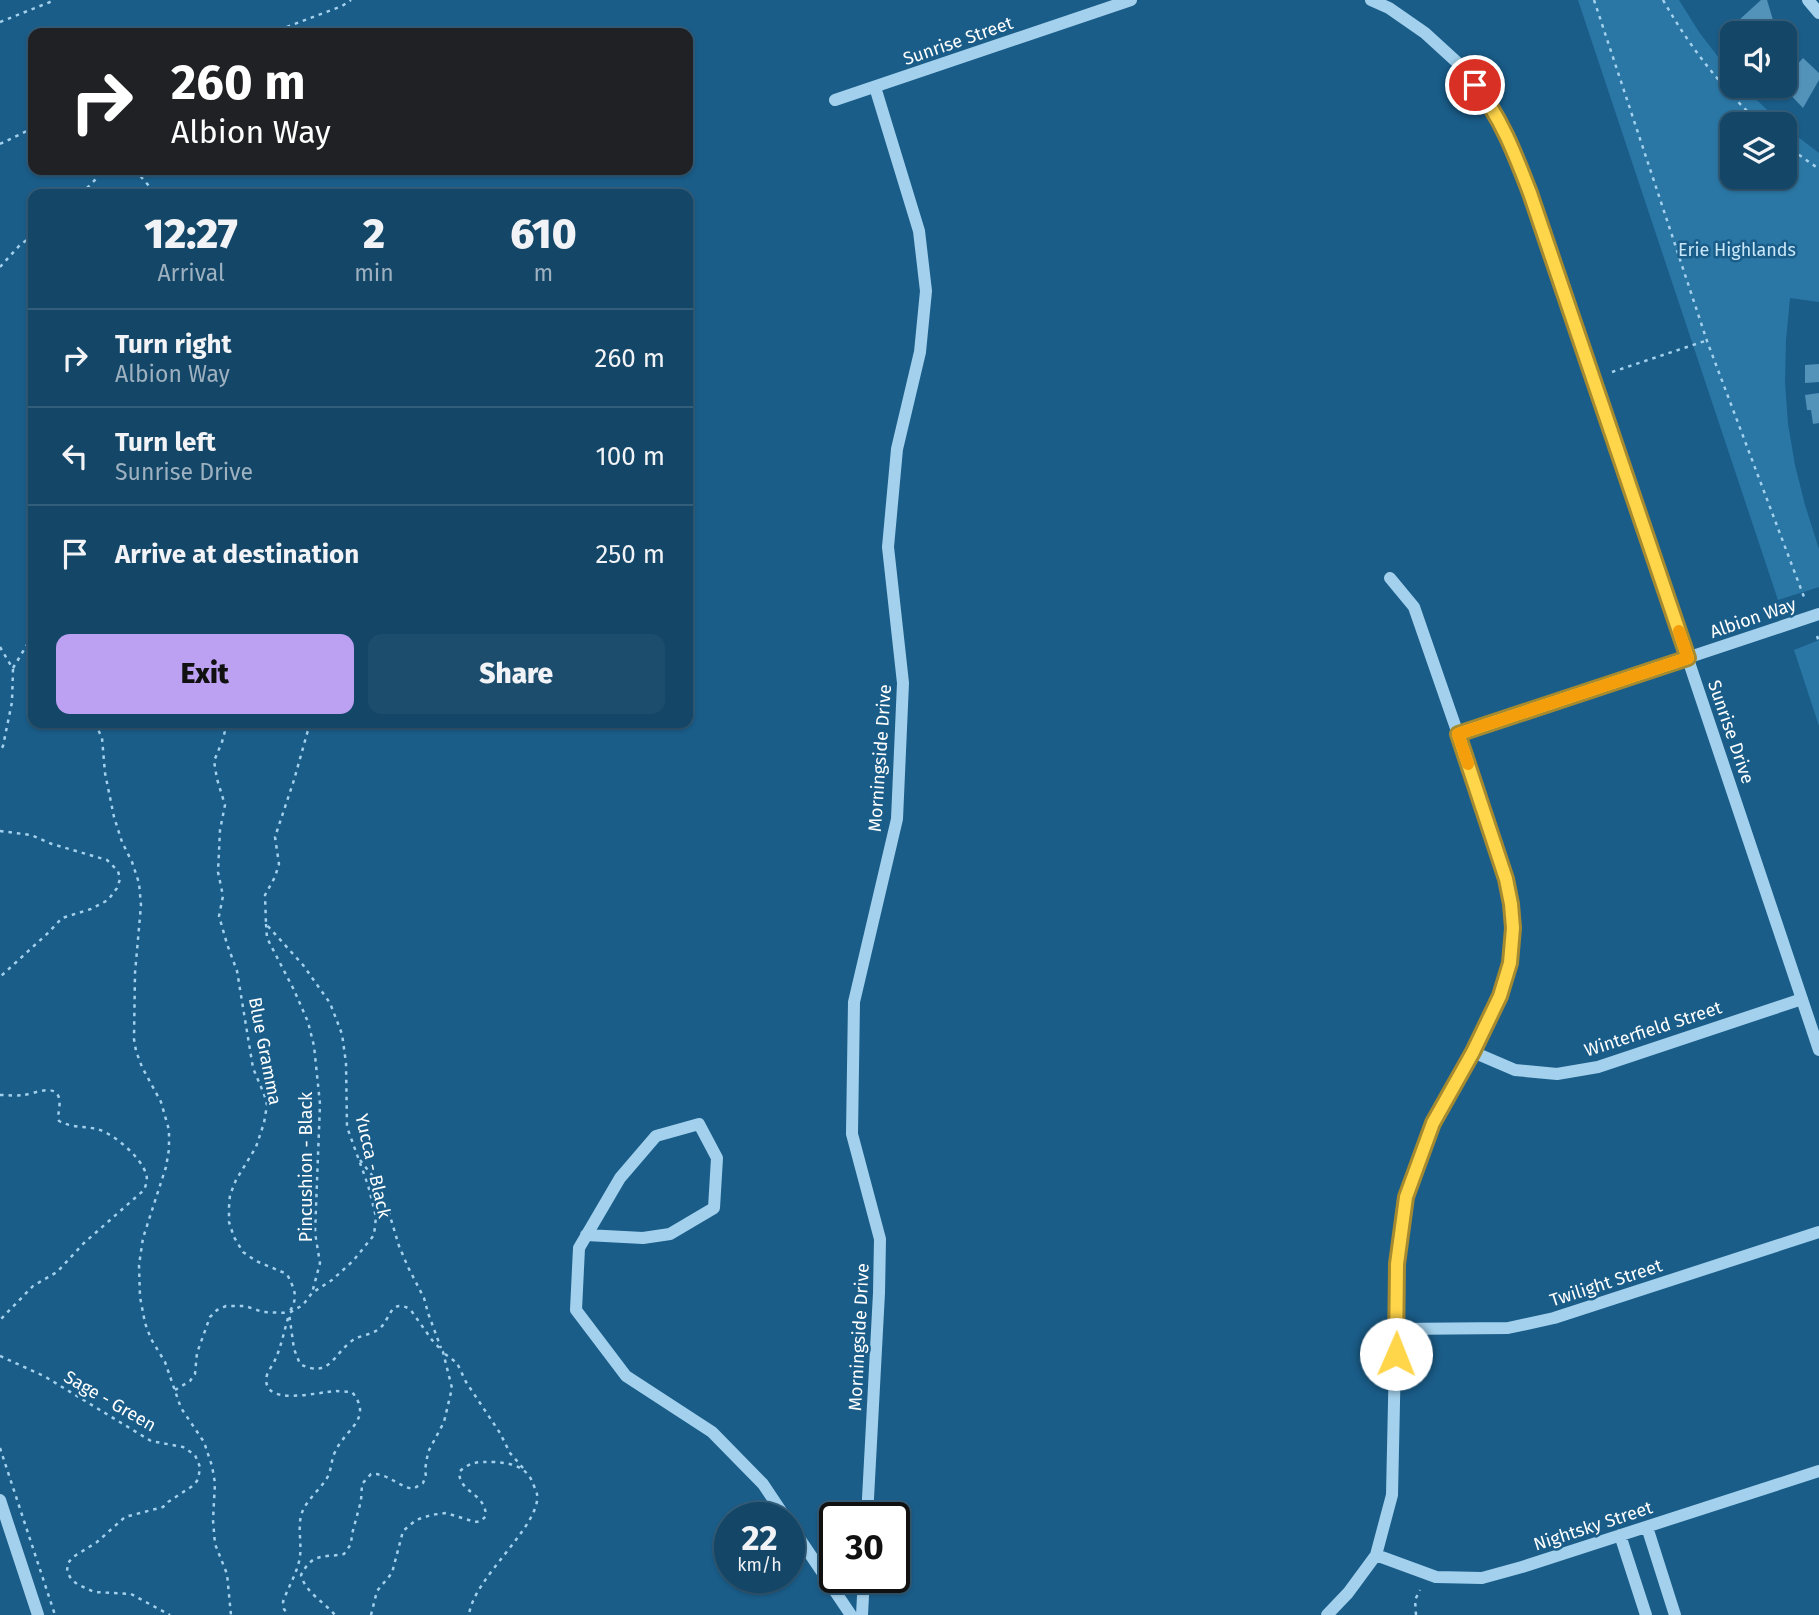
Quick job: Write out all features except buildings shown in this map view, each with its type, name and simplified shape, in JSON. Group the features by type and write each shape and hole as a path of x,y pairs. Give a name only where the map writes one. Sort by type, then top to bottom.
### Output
{"street":[{"name":"Sunrise Street","path":"835,100 1131,0"},
{"name":"Sunrise Drive","path":"1371,0 1390,8 1425,33 1460,65 1490,104 1513,148 1819,1050"},
{"path":"1808,0 1819,13"},
{"name":"Morningside Drive","path":"868,1502 880,1239 852,1134 854,1002 897,820 903,682 888,547 897,449 920,352 926,291 919,231 875,87"},
{"path":"1327,1615 1348,1593 1376,1555 1392,1496 1397,1264 1406,1197 1433,1123 1473,1052 1500,996 1510,963 1513,928 1506,879 1414,607 1390,578"},
{"name":"Albion Way","path":"1458,734 1819,614"},
{"name":"Winterfield Street","path":"1473,1052 1515,1070 1557,1074 1598,1067 1802,999"},
{"path":"586,1236 643,1238 670,1234 715,1208 717,1158 699,1124 656,1136 620,1178 586,1236 579,1248 576,1310 626,1376 712,1432 763,1484 775,1502"},
{"name":"Twilight Street","path":"1397,1329 1508,1328 1554,1318 1819,1232"},
{"name":"Nightsky Street","path":"1376,1555 1436,1577 1482,1578 1819,1471"},
{"path":"0,1500 38,1615"},
{"path":"1647,1527 1675,1615"},
{"path":"1620,1535 1646,1615"},
{"path":"805,1547 851,1615"},
{"path":"862,1615 863,1593"}],"path":[{"path":"0,22 55,0"},
{"path":"284,28 351,0"},
{"path":"1594,0 1707,341 1804,597"},
{"path":"1663,0 1702,61 1748,112"},
{"path":"0,144 28,130"},
{"path":"1797,153 1819,169"},
{"path":"86,189 100,175"},
{"path":"139,175 152,189"},
{"path":"0,267 28,239"},
{"path":"1612,372 1707,341"},
{"path":"1817,636 1819,642"},
{"path":"0,751 12,702 13,669 28,644"},
{"path":"0,647 13,669"},
{"path":"97,728 102,738 105,773 114,817 139,883 141,905 135,973 136,1051 161,1102 169,1130 166,1167 143,1238 139,1265 140,1297 151,1339 165,1362 181,1408 204,1442 212,1466 215,1483 215,1544 227,1574 231,1615"},
{"name":"Blue Gramma","path":"224,728 214,761 225,805 220,830 218,872 222,896 219,916 237,971 253,1068 267,1105 256,1147 230,1195 229,1222 243,1252 256,1261 287,1274 295,1290 296,1303 289,1313 275,1363 266,1378 268,1387 274,1393 283,1395 352,1392 359,1401 361,1410 356,1423 334,1453 327,1478 303,1509 300,1520 300,1558 282,1602 288,1615"},
{"path":"267,924 265,895 279,864 275,837 309,728"},
{"path":"0,831 31,835 107,860 118,871 120,879 108,900 92,909 62,918 0,977"},
{"name":"Yucca - Black","path":"267,924 303,965 330,1003 342,1034 346,1063 347,1127 368,1185 376,1217 374,1235 352,1261 332,1280 312,1293 303,1305 289,1313"},
{"name":"Pincushion - Black","path":"267,924 267,938 303,1012 314,1046 320,1104 315,1233 320,1263 312,1293"},
{"path":"0,1095 24,1095 48,1089 55,1092 60,1102 57,1114 59,1121 75,1127 100,1130 110,1135 137,1159 146,1174 144,1190 84,1243 57,1272 33,1286 0,1320"},
{"path":"335,1615 312,1593 303,1582 302,1575 312,1560 320,1556 344,1554 351,1544 362,1484 366,1478 379,1473 413,1489 423,1483 428,1452 444,1422 452,1388 425,1298 399,1246 384,1196 359,1158"},
{"path":"174,1390 190,1381 195,1374 197,1353 210,1317 226,1306 289,1313 294,1349 300,1364 310,1369 320,1369 331,1363 355,1339 380,1329 393,1308 399,1306 410,1309 432,1340 457,1363 510,1453 533,1482 537,1496 535,1508 522,1531 480,1587 469,1615"},
{"name":"Sage - Green","path":"0,1356 44,1376 151,1441 183,1447 195,1454 200,1467 197,1481 191,1487 163,1507 125,1517 68,1563 67,1571 77,1584 94,1592 131,1594 170,1615"},
{"path":"0,1448 55,1615"},
{"path":"371,1615 377,1591 392,1573 403,1531 416,1520 431,1514 446,1513 475,1522 486,1516 485,1507 477,1495 466,1489 459,1480 459,1472 468,1464 480,1462 508,1463 525,1471"},
{"path":"1416,1615 1415,1600 1420,1590"}],"green space":[{"name":"Erie Highlands","path":"1578,0 1679,0 1720,59 1720,98 1755,98 1769,112 1720,112 1720,189 1797,189 1797,136 1819,153 1819,302 1790,298 1785,382 1795,465 1819,549 1819,587 1778,600"},
{"path":"1819,640 1819,726 1794,650"}],"slow traffic":[{"path":"1468,764 1458,734 1688,658 1679,631"}],"route":[{"path":"1396,1354 1397,1264 1406,1197 1433,1123 1473,1052 1500,996 1510,963 1513,928 1506,879 1458,734 1688,658 1530,193 1513,148 1490,104 1475,85"}]}
